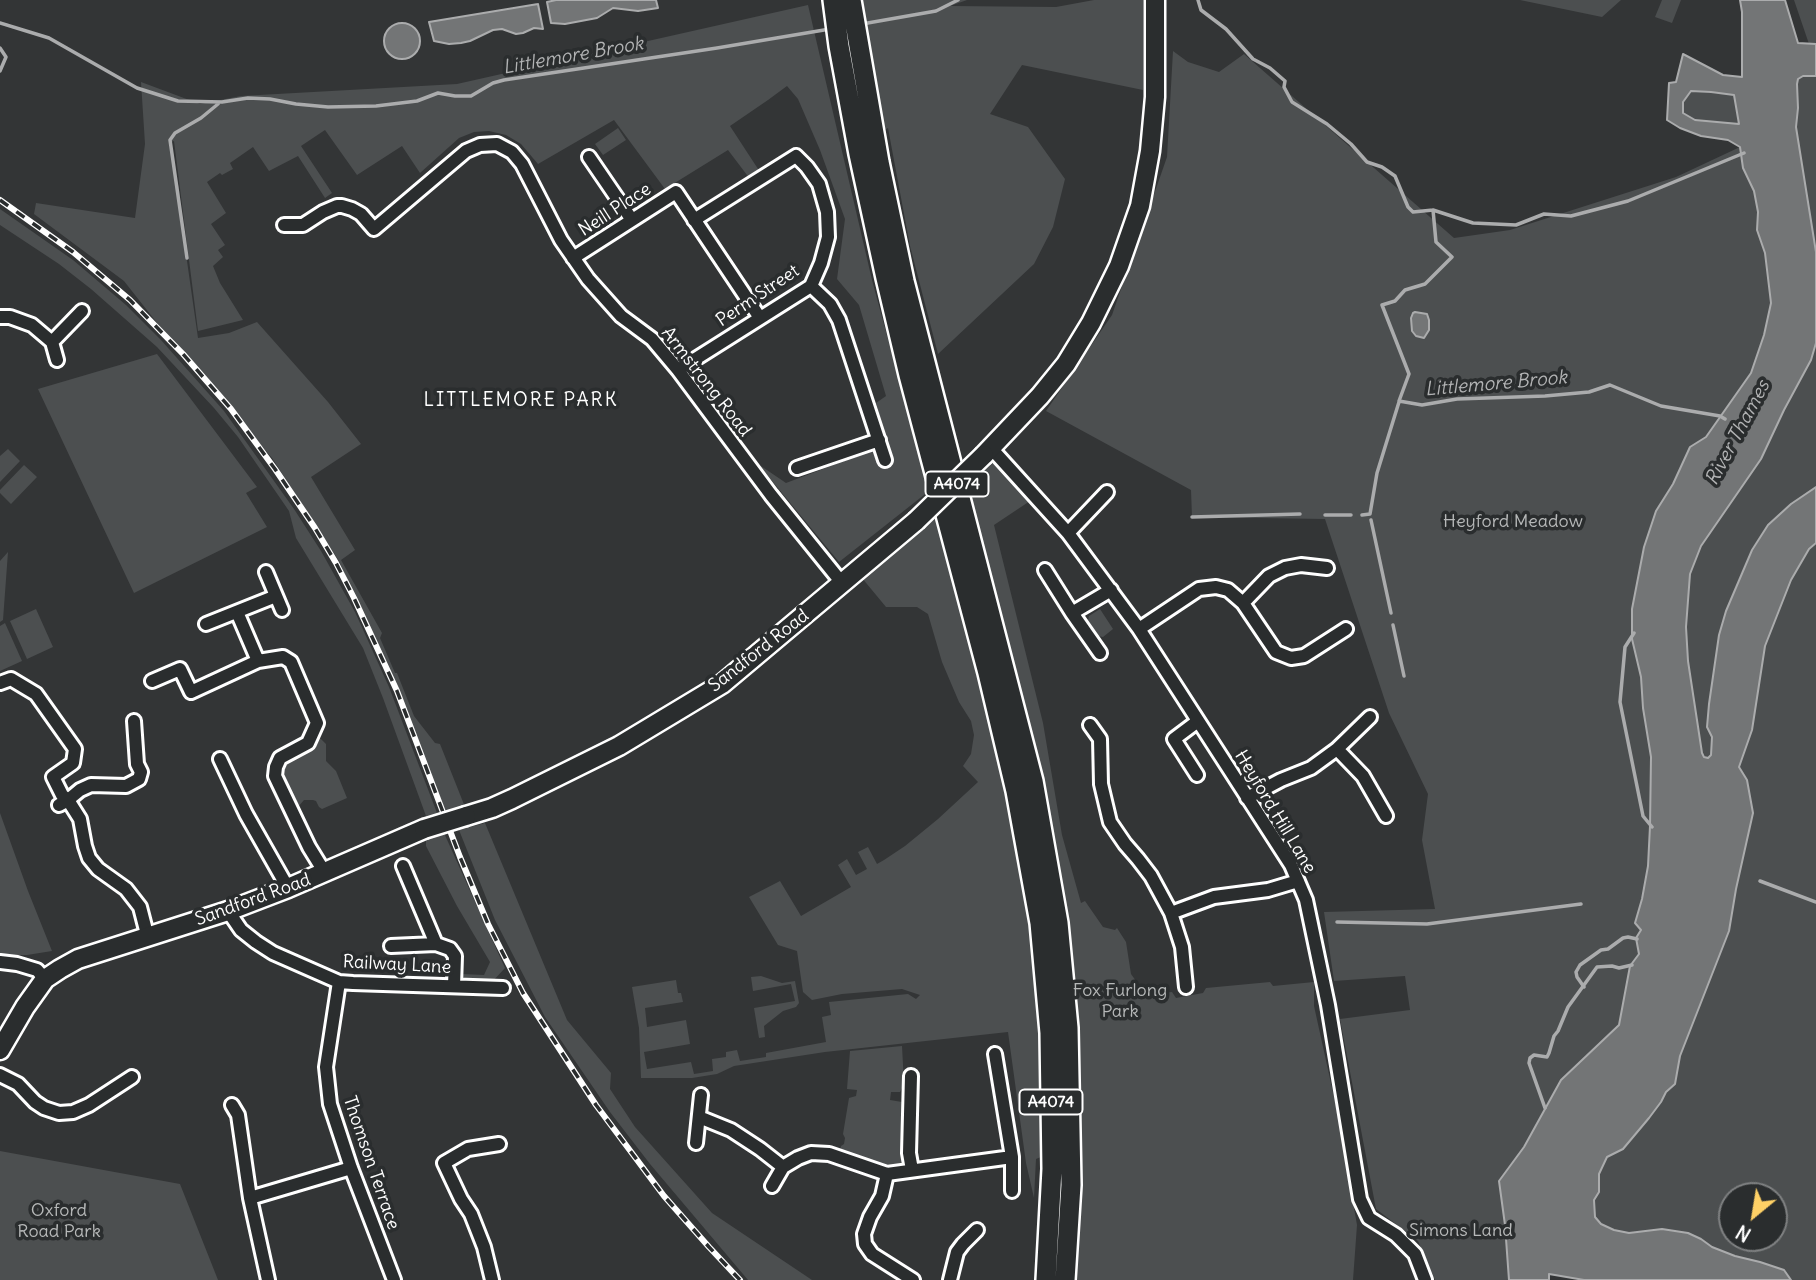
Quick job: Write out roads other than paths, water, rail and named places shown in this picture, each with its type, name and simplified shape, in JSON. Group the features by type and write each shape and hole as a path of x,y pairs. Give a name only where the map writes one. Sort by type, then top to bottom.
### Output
{"main road":[{"name":"A4074","path":"833,0 848,45 879,162 904,281 1033,781 1058,923 1068,1028 1071,1185 1065,1280"},
{"name":"A4074","path":"851,0 848,45 859,154 909,375 988,673 1016,792 1040,923 1051,1060 1052,1169 1046,1280"}],"street":[{"name":"Sandford Road","path":"45,979 78,960 228,911 325,873 424,829 512,799 619,746 722,684 916,520 988,452 1066,364 1091,323 1119,266 1140,206 1150,151 1155,97 1156,0"},
{"name":"Armstrong Road","path":"284,225 303,225 323,212 342,206 361,214 374,229 467,151 480,145 497,144 512,152 522,164 561,240 588,279 621,316 652,339 678,370 771,495 842,583"},
{"name":"Perm Street","path":"678,370 811,286 828,237 827,212 819,184 796,156 694,220"},
{"path":"589,157 632,220"},
{"name":"Neill Place","path":"573,258 676,192 694,220"},
{"path":"694,220 760,318"},
{"path":"811,286 830,304 839,320 885,460"},
{"path":"52,342 82,311"},
{"path":"0,317 10,317 32,325 52,342 57,360"},
{"path":"797,468 879,440"},
{"name":"Heyford Hill Lane","path":"988,452 1068,533 1111,590 1291,865 1306,900 1328,1005 1360,1199 1369,1218 1396,1235 1415,1254 1425,1280"},
{"path":"1068,533 1107,492"},
{"path":"1243,603 1269,576 1285,568 1301,565 1327,568"},
{"path":"1045,570 1100,653"},
{"path":"266,572 282,610"},
{"path":"1139,629 1199,589 1216,587 1228,590 1243,603 1276,652 1291,658 1304,656 1346,629"},
{"path":"1072,613 1111,590"},
{"path":"206,624 276,596"},
{"path":"237,612 258,661"},
{"path":"152,681 180,670 191,692 258,661 283,657 291,662 323,738"},
{"path":"0,683 11,679 36,694 75,749 73,762 52,777 64,803 80,819 89,858 98,869 126,889 140,907 148,938"},
{"path":"1247,798 1311,768 1337,749 1370,718"},
{"path":"64,803 90,785 126,786 139,779 141,772 137,764 134,721"},
{"path":"1197,775 1174,738 1198,721"},
{"path":"317,723 308,743 280,758 275,776 309,847 325,873"},
{"path":"1090,725 1100,739 1101,783 1110,822 1151,876 1171,913 1182,947 1186,987"},
{"path":"1337,749 1363,776 1386,816"},
{"path":"220,759 246,814 288,888"},
{"path":"403,866 436,944"},
{"path":"1171,913 1214,897 1268,890 1298,881"},
{"name":"Railway Lane","path":"228,911 242,930 273,953 339,982 503,988"},
{"path":"391,946 436,944 450,949 455,956 454,986"},
{"path":"0,962 37,970 45,979 0,1050"},
{"name":"Thomson Terrace","path":"339,982 327,1055 330,1104 351,1168 394,1280"},
{"path":"995,1054 1012,1157 1012,1191"},
{"path":"0,1075 19,1084 44,1108 59,1113 73,1112 89,1105 132,1077"},
{"path":"911,1076 909,1153 912,1170"},
{"path":"696,1143 702,1095"},
{"path":"232,1105 238,1115 250,1198 268,1280"},
{"path":"699,1117 731,1130 783,1167"},
{"path":"492,1280 484,1247 471,1214 444,1163 468,1149 499,1144"},
{"path":"772,1186 783,1167 811,1153 829,1154 887,1174 1012,1157"},
{"path":"250,1198 351,1168"},
{"path":"887,1174 883,1196 870,1217 864,1234 865,1244 872,1254 913,1280"},
{"path":"1056,1280 1062,1200 1071,1185"},
{"path":"950,1280 957,1252 977,1230"}],"water":[{"path":"656,0 658,8 638,11 613,8 597,18 565,24 551,23 547,2"},
{"name":"River Thames","path":"1740,0 1785,0 1798,43 1816,44 1816,76 1803,76 1798,79 1796,127 1816,252 1816,343 1811,360 1761,459 1701,546 1690,574 1686,627 1688,661 1704,757 1711,755 1712,737 1707,727 1709,704 1719,635 1726,611 1752,550 1768,525 1791,504 1816,487 1816,543 1809,549 1791,580 1765,646 1752,730 1739,767 1747,780 1753,813 1729,931 1680,1056 1675,1084 1623,1149 1607,1157 1599,1174 1599,1192 1594,1200 1595,1217 1601,1224 1614,1230 1629,1233 1662,1229 1688,1233 1718,1249 1718,1252 1784,1270 1791,1280 1584,1280 1549,1274 1549,1280 1509,1280 1499,1181 1524,1147 1561,1080 1619,1025 1630,966 1639,954 1636,938 1641,930 1635,923 1648,866 1651,757 1641,677 1632,639 1632,609 1644,547 1656,511 1673,484 1690,447 1706,437 1751,373 1771,303 1765,253 1757,230 1758,212 1754,191 1743,168 1740,147 1728,140 1701,136 1667,120 1669,83 1676,82 1683,54 1723,75 1742,77","holes":["1691,91 1734,95 1739,124 1695,120 1683,113 1683,102"]},
{"path":"538,4 543,29 534,28 523,33 493,30 470,41 449,44 434,41 429,22"},
{"path":"402,23 415,28 420,41 415,54 402,59 389,54 384,41 389,28"},
{"path":"1415,312 1427,314 1429,330 1424,338 1416,336 1412,331 1411,318"}],"waterway":[{"name":"Littlemore Brook","path":"862,24 936,11 958,0"},
{"name":"Littlemore Brook","path":"1198,0 1201,10 1226,29 1253,59 1270,68 1285,81 1284,87 1292,102 1327,124 1367,162 1382,167 1395,176 1408,207 1413,212 1433,210 1436,242 1452,257 1425,284 1405,290 1395,301 1382,305 1409,374 1399,401 1422,405 1457,399 1545,396 1589,392 1610,385 1661,406 1725,419"},
{"name":"Littlemore Brook","path":"0,23 49,38 137,88 178,101 222,102 248,98 328,107 376,106 417,101 438,93 471,96 504,80 830,29"},
{"path":"0,48 6,57 0,71"},
{"path":"187,258 170,140 175,133 201,118 218,104"},
{"path":"1433,210 1473,223 1516,225 1544,214 1571,216 1628,201 1744,153"},
{"path":"1362,515 1370,514 1377,473 1399,402"},
{"path":"1192,517 1300,514"},
{"path":"1325,515 1351,515"},
{"path":"1371,520 1391,613"},
{"path":"1393,625 1404,676"},
{"path":"1634,633 1625,647 1620,702 1643,816 1652,827"},
{"path":"1760,881 1816,902"},
{"path":"1337,922 1427,924 1581,904"},
{"path":"1584,987 1576,972 1580,965 1623,938 1637,939"},
{"path":"1545,1108 1529,1063 1530,1058 1534,1055 1547,1057 1568,1007 1597,967 1619,968 1632,965"}],"railway":[{"path":"0,200 73,252 130,300 183,354 231,409 275,469 315,528 354,598 397,691 488,924 523,993 596,1105 664,1196 740,1280"}],"district":[{"name":"LITTLEMORE PARK","path":"521,401"}],"park label":[{"name":"Heyford Meadow","path":"1513,522"},
{"name":"Fox Furlong Park","path":"1120,1002"},
{"name":"Oxford Road Park","path":"59,1221"},
{"name":"Simons Land","path":"1461,1231"}]}
